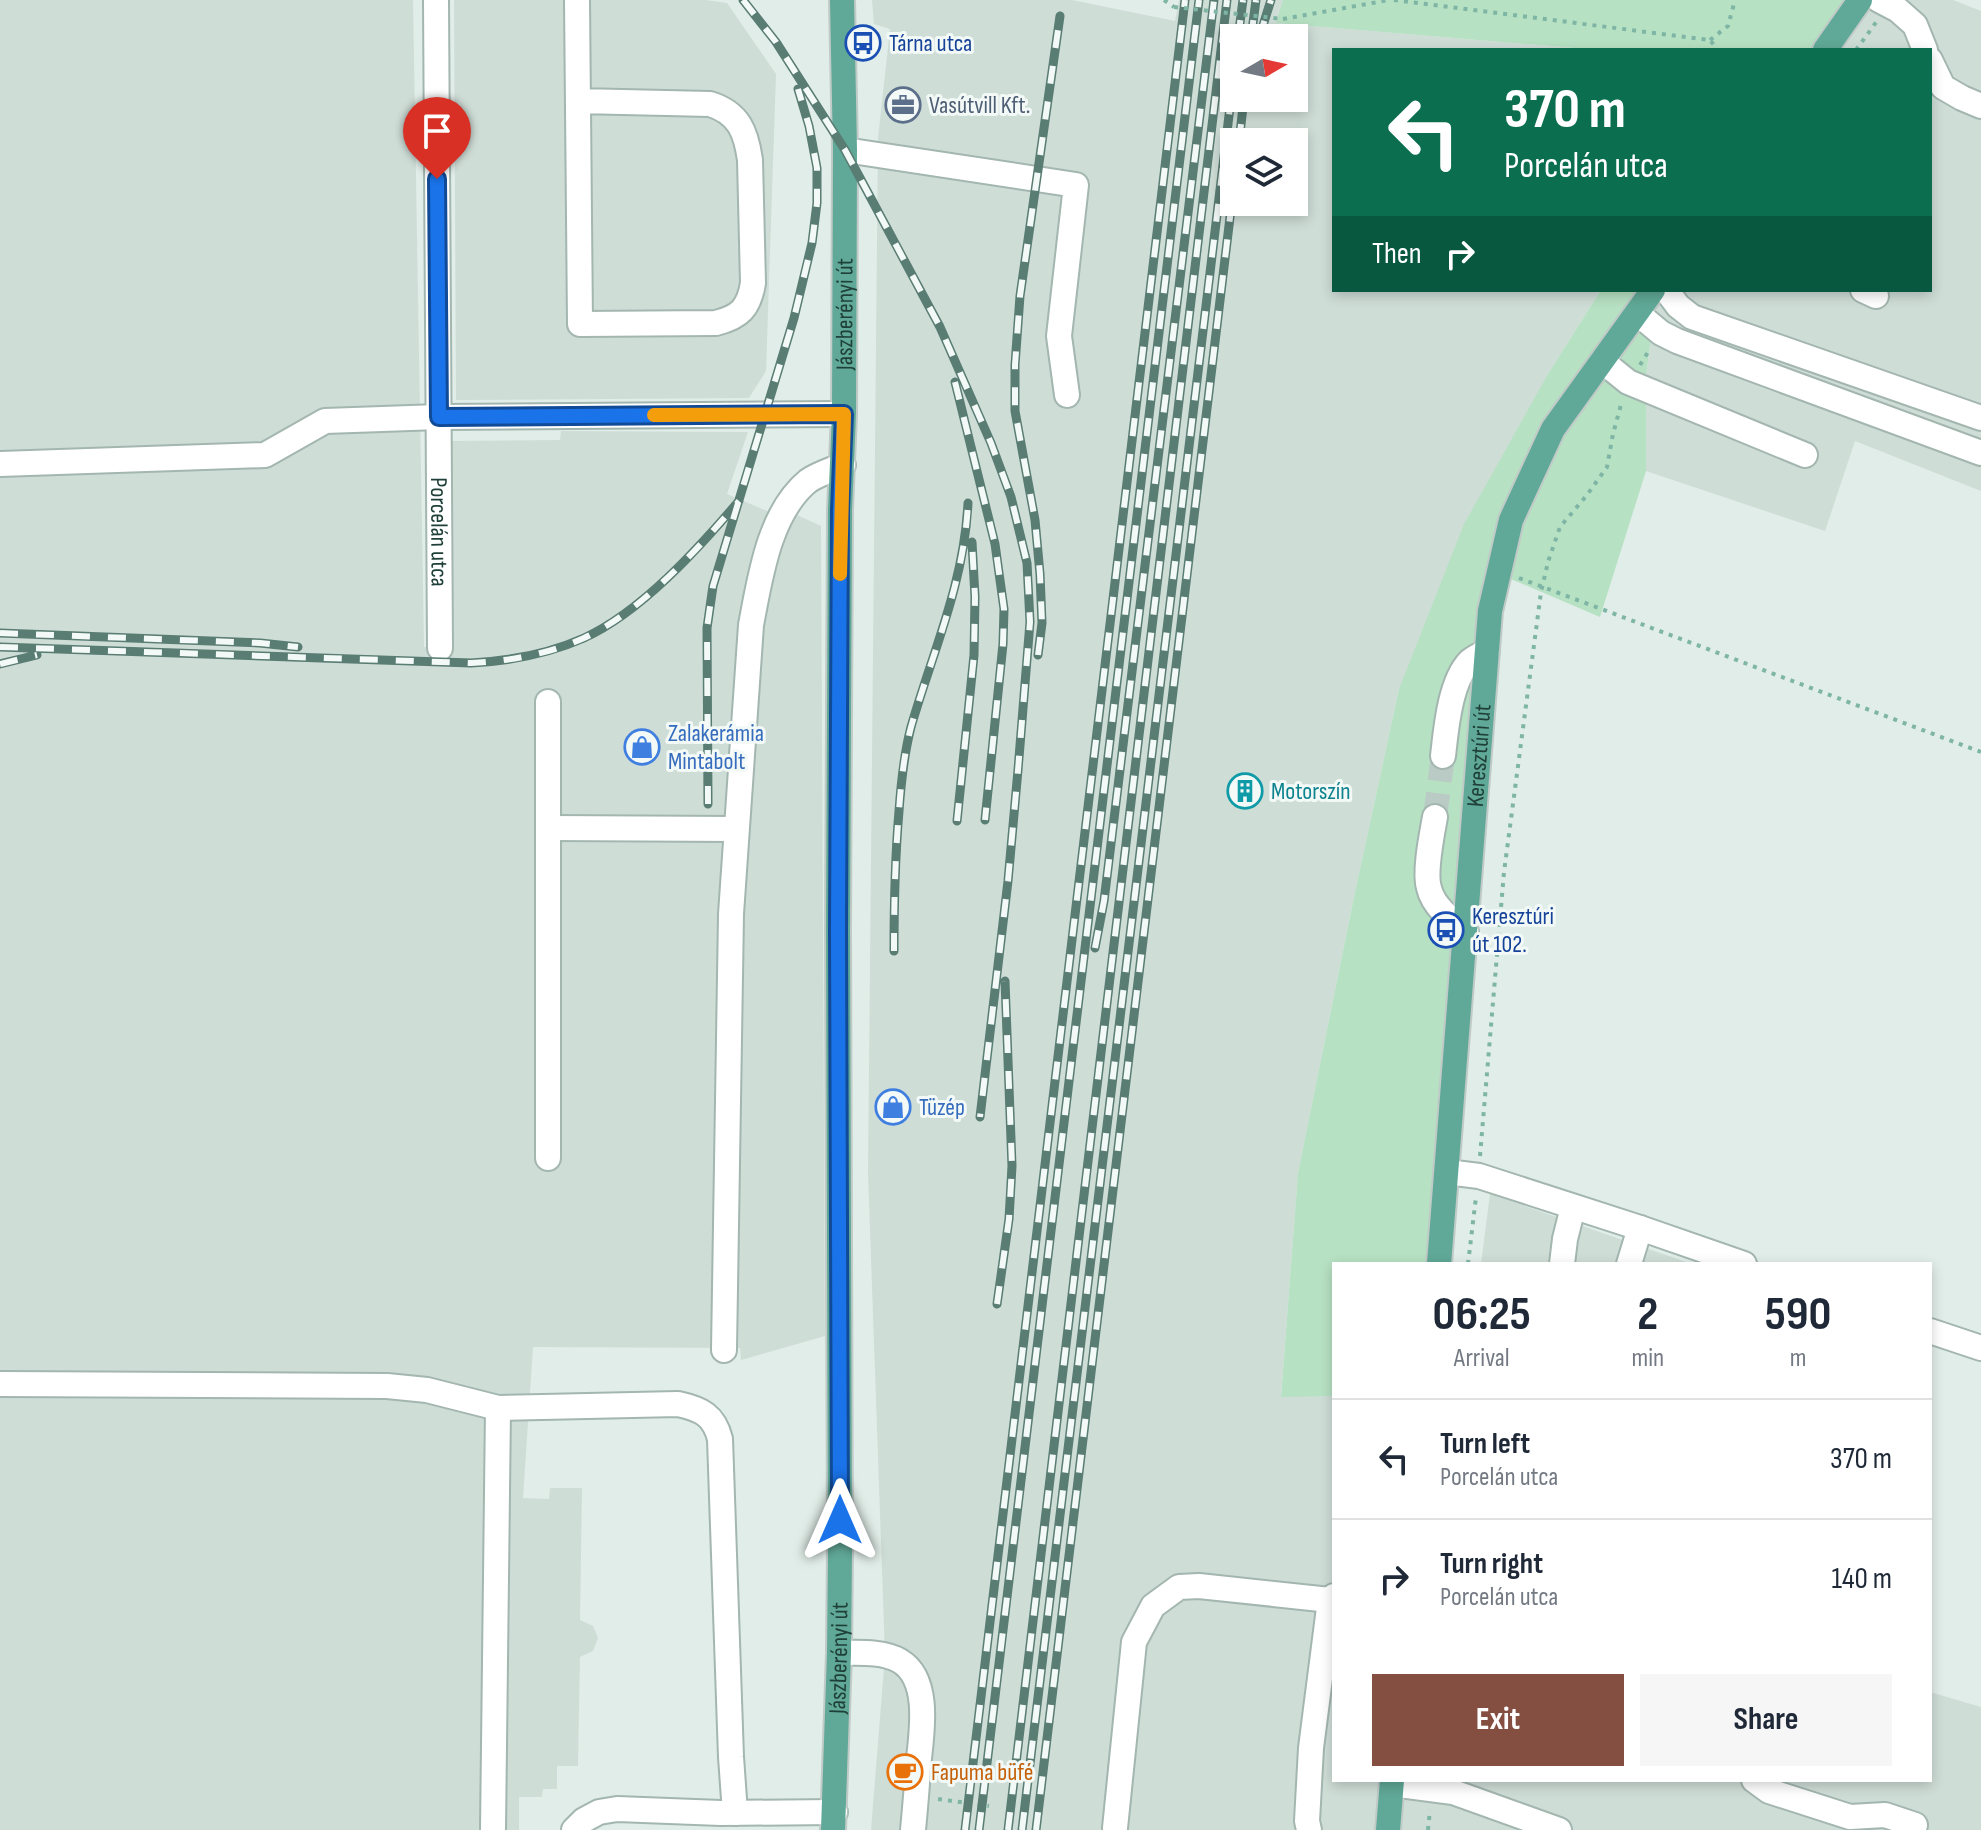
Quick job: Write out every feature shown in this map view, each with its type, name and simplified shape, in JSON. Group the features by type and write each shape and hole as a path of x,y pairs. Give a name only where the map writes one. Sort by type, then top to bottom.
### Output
{"main road":[{"name":"Jászberényi út","path":"834,1821 839,1653 838,914 845,150 842,0"},
{"path":"1826,48 1860,0"},
{"name":"Keresztúri út","path":"1439,1262 1490,611 1511,520 1553,429 1652,292"},
{"path":"1388,1830 1392,1782"}],"street":[{"name":"Porcelán utca","path":"436,0 440,648"},
{"path":"577,0 580,324 716,323 741,313 751,293 752,268 750,160 748,143 738,122 729,112 710,104 578,101"},
{"path":"1881,6 1898,10 1915,25 1924,48"},
{"path":"1932,64 1943,87 1981,106"},
{"path":"845,150 1076,185 1059,336 1067,395"},
{"path":"1668,292 1692,317 1981,418"},
{"path":"1637,313 1661,333 1677,341 1981,453"},
{"path":"1602,361 1628,382 1805,455"},
{"path":"0,464 265,455 325,421 439,417 844,414"},
{"path":"724,1350 731,914 750,640 759,583 774,531 787,503 810,480 843,465"},
{"path":"1443,756 1448,716 1458,682 1470,661 1487,651"},
{"path":"548,702 548,1158"},
{"path":"1435,817 1429,888 1443,913 1466,932"},
{"path":"548,828 736,829"},
{"path":"1447,1172 1479,1176 1640,1228 1732,1262"},
{"path":"1562,1262 1573,1207"},
{"path":"1630,1262 1640,1228"},
{"path":"1932,1332 1981,1348"},
{"path":"0,1384 387,1386 427,1390 498,1408 678,1404 702,1412 718,1429 720,1439 731,1757 725,1818"},
{"path":"493,1830 498,1408"},
{"path":"1115,1828 1134,1642 1153,1606 1179,1587 1199,1586 1332,1598 1311,1748 1309,1830"},
{"path":"839,1653 885,1655 900,1661 913,1673 918,1684 922,1718 913,1830"},
{"path":"1392,1782 1453,1792 1559,1830"},
{"path":"1757,1782 1769,1791 1850,1817 1885,1815 1915,1825"},
{"path":"574,1830 599,1812 617,1809 648,1820 725,1818 834,1821"}],"path":[{"path":"1164,0 1174,7 1283,19 1392,0 1710,40 1716,48"},
{"path":"1710,40 1728,26 1735,0"},
{"path":"1857,48 1881,6"},
{"path":"1468,1262 1479,1176 1504,872 1541,592 1560,527 1607,467 1628,382 1661,333"},
{"path":"1499,570 1981,752"},
{"path":"916,1797 989,1806"}],"shaded area":[{"path":"0,0 413,0 424,647 453,648 450,441 560,440 561,431 748,432 727,494 793,522 795,514 821,526 825,1336 741,1360 740,1348 533,1347 523,1498 549,1499 550,1488 582,1488 580,1620 593,1626 598,1638 593,1651 580,1657 578,1766 557,1766 557,1789 543,1789 542,1797 519,1797 519,1830 0,1830"},
{"path":"454,0 706,0 727,3 776,74 766,371 749,398 456,400"},
{"path":"872,0 1072,0 1175,21 1179,0 1283,0 1277,23 1289,24 1220,24 1220,112 1308,112 1308,26 1574,48 1332,48 1332,292 1600,292 1548,374 1399,689 1298,1173 1281,1396 1332,1396 1332,1782 1932,1782 1932,1693 1981,1707 1981,1830 871,1830 885,1655 868,1173 878,138 890,29 874,24"},
{"path":"1866,0 1953,0 1981,11 1981,491 1855,441 1825,531 1646,471 1646,376 1657,292 1932,292 1932,48 1830,48"},
{"path":"1490,1194 1686,1262 1481,1262"}],"green space":[{"path":"1283,0 1866,0 1830,48 1574,48 1276,23"},
{"path":"1600,292 1657,292 1646,376 1646,471 1600,617 1504,576 1434,1262 1332,1262 1332,1396 1281,1397 1298,1173 1399,689 1464,524 1548,374"}],"tunnel":[{"path":"1435,817 1443,756"}],"railway":[{"path":"743,0 776,42 845,150 940,327 1011,497 1027,563 1030,622 1018,770 980,1117"},
{"path":"965,1830 1185,0"},
{"path":"979,1830 1199,0"},
{"path":"1095,948 1104,901 1214,0"},
{"path":"1008,1830 1227,0"},
{"path":"1240,24 1243,0"},
{"path":"1253,24 1256,0"},
{"path":"1263,24 1271,0"},
{"path":"1038,655 1042,623 1040,574 1035,520 1015,411 1015,365 1020,296 1060,16"},
{"path":"708,804 707,628 713,586 794,318 812,243 817,168 798,89"},
{"path":"1022,1830 1229,112"},
{"path":"1241,128 1242,112"},
{"path":"1036,1830 1230,216"},
{"path":"955,382 995,544 1004,609 985,820"},
{"path":"0,647 471,663 529,656 584,638 626,612 668,578 739,501"},
{"path":"894,951 897,846 905,758 911,727 954,589 968,503"},
{"path":"957,821 974,655 972,542"},
{"path":"0,633 298,647"},
{"path":"0,664 37,655"},
{"path":"997,1304 1009,1219 1012,1166 1005,981"}],"slow traffic":[{"path":"654,415 844,414 840,574"}],"place":[{"name":"Tárna utca","path":"863,43"},
{"name":"Vasútvill Kft.","path":"903,105"},
{"name":"Zalakerámia Mintabolt","path":"642,747"},
{"name":"Motorszín","path":"1245,791"},
{"name":"Keresztúri út 102.","path":"1446,930"},
{"name":"Tüzép","path":"893,1107"},
{"name":"Fapuma büfé","path":"905,1772"}],"route":[{"path":"437,179 439,417 844,414 840,510 838,930 840,1520"}]}
